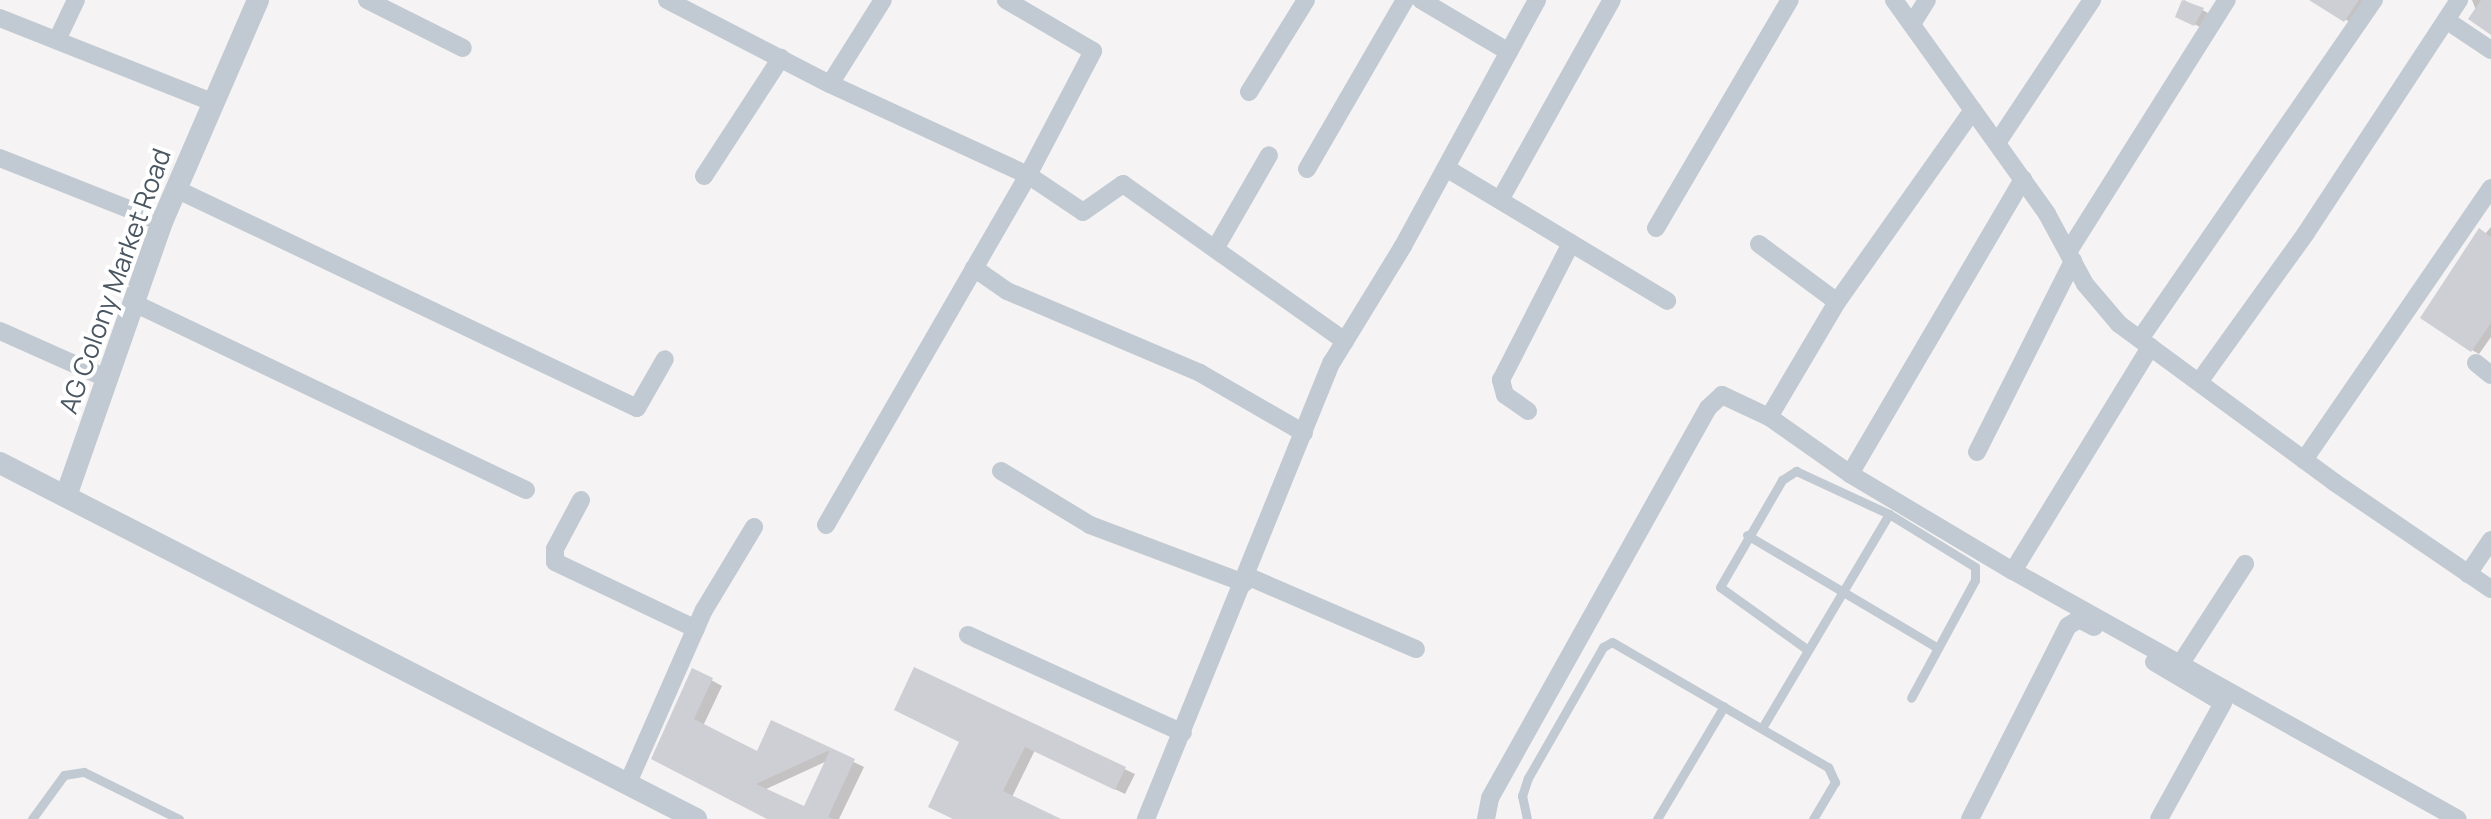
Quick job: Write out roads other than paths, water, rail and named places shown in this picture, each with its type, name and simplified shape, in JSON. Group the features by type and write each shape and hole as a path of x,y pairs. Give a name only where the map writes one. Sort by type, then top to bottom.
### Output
{"street":[{"path":"57,40 76,0"},
{"name":"AG Colony Market Road","path":"66,496 136,304 162,222 258,0"},
{"path":"367,0 463,48"},
{"path":"667,0 830,84 1028,175 1083,212 1123,184 1345,341"},
{"path":"830,84 883,0"},
{"path":"826,525 1028,175 1093,51 1006,0"},
{"path":"1249,92 1306,0"},
{"path":"1307,169 1405,0"},
{"path":"1421,0 1509,52"},
{"path":"1146,819 1304,433 1345,341 1446,168 1537,0"},
{"path":"1500,200 1612,0"},
{"path":"1656,228 1790,0"},
{"path":"1894,0 2023,179 2070,256 2119,324 2304,460 2491,589"},
{"path":"1912,24 1927,0"},
{"path":"1997,143 2092,0"},
{"path":"1977,452 2070,256 2227,0"},
{"path":"2013,571 2145,343 2374,0"},
{"path":"2199,382 2306,233 2459,0"},
{"path":"0,18 215,103"},
{"path":"2446,20 2491,50"},
{"path":"704,176 781,58"},
{"path":"1769,417 1837,302 1973,110"},
{"path":"1215,249 1269,155"},
{"path":"0,158 162,222"},
{"path":"1446,168 1667,301"},
{"path":"1850,474 2023,179"},
{"path":"2304,460 2491,188"},
{"path":"176,189 637,408 665,359"},
{"path":"1528,411 1505,395 1501,380 1571,243"},
{"path":"1759,244 1837,302"},
{"path":"974,268 1007,291 1200,373 1304,433"},
{"path":"136,304 526,490"},
{"path":"0,331 108,379"},
{"path":"1486,819 1490,798 1714,399 1730,397 1769,417 1850,474 2013,571 2458,819"},
{"path":"0,463 696,819"},
{"path":"1001,471 1090,525 1246,579 1416,649"},
{"path":"581,500 555,549 555,562 696,629"},
{"path":"627,785 696,629 754,527"},
{"path":"2468,574 2491,540"},
{"path":"2181,663 2245,564"},
{"path":"1970,819 2068,626 2079,619 2223,703 2159,819"},
{"path":"968,635 1183,733"}],"lane":[{"path":"1808,650 1721,590 1721,580 1747,535 1790,472 1812,476 1889,514 1975,567 1975,580 1911,698"},
{"path":"1762,728 1889,514"},
{"path":"1747,535 1938,648"},
{"path":"1527,819 1522,796 1528,778 1607,643 1624,647 1833,771 1835,782 1813,819"},
{"path":"1657,819 1724,706"},
{"path":"32,819 64,775 84,772 179,819"}]}
